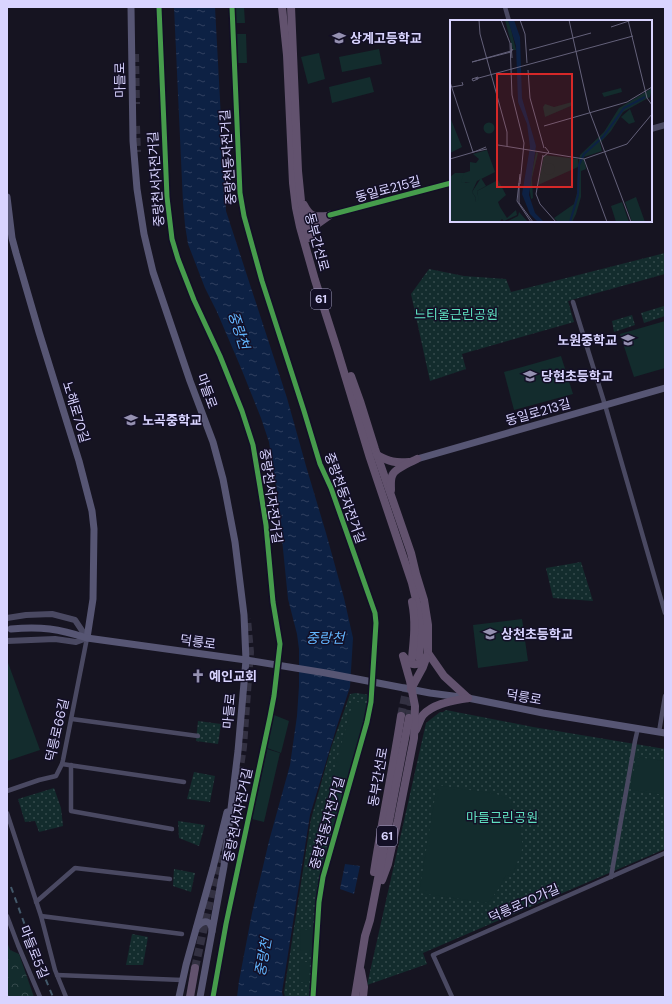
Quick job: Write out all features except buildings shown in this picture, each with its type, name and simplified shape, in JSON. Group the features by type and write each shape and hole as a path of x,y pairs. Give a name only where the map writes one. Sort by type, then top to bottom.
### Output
{"highway":[{"name":"동부간선로","path":"282,7 287,55 293,183 297,214 312,269 370,458 389,501 390,519 413,605 415,658 422,627 416,595 390,519"},
{"path":"291,7 298,171 301,201 309,238 312,269"},
{"path":"301,201 308,213 319,216 330,216"},
{"path":"309,238 313,227 330,216"},
{"path":"337,349 352,379 377,455 389,501 404,534 424,600 428,624 428,653 423,667 411,689"},
{"path":"377,455 388,461 409,462 417,459"},
{"path":"389,501 393,474 397,470 417,459"},
{"path":"407,544 410,576"},
{"path":"371,914 388,864 414,738 415,712 403,656 410,664 416,665 422,663 428,653"},
{"path":"428,653 444,676 468,698"},
{"path":"414,738 421,719 434,707 448,702 468,698"},
{"name":"동부간선로","path":"355,997 380,830 405,717 371,914 365,936"},
{"path":"360,967 364,987 363,997"},
{"path":"190,997 195,968"}],"main road":[{"name":"마들로","path":"131,7 133,141 137,189 144,234 154,272 212,442 223,479 231,514 244,615 246,660 238,751 224,866 200,997"},
{"name":"노해로70길","path":"7,197 12,238 16,253 79,461 92,512 94,528 93,599 87,638"},
{"name":"동일로213길","path":"417,459 665,388"},
{"name":"덕릉로","path":"11,629 28,627 66,631 87,638 265,663 468,698 514,708 662,732"},
{"name":"마들로","path":"179,997 182,980 234,785"},
{"path":"196,927 201,922 208,922 212,927 212,933"}],"street":[{"path":"505,7 509,20"},
{"path":"652,129 665,125"},
{"name":"동일로215길","path":"330,216 450,183"},
{"path":"573,302 605,405 665,613"},
{"path":"7,618 26,615 52,614 75,620 87,638 76,642 55,639 7,641"},
{"name":"덕릉로66길","path":"7,791 56,776 62,764 87,638"},
{"name":"덕릉로","path":"662,732 665,696"},
{"path":"72,719 198,736"},
{"path":"611,877 638,728"},
{"path":"62,764 184,782"},
{"path":"71,765 71,811 172,829"},
{"path":"7,813 41,916 57,975 66,997"},
{"name":"덕릉로70가길","path":"452,997 433,955 665,853"},
{"path":"36,902 75,868 170,879"},
{"name":"마들로5길","path":"7,916 40,997"},
{"path":"41,916 182,934"},
{"path":"57,975 182,980"}],"green space":[{"path":"235,7 244,7 245,23 236,23"},
{"path":"235,34 246,34 247,63 236,63"},
{"path":"379,49 382,64 342,72 339,57"},
{"path":"319,53 325,79 308,84 301,57"},
{"path":"370,77 374,92 332,103 329,87"},
{"name":"느티울근린공원","path":"665,253 665,274 568,301 574,322 462,354 466,369 430,381 411,294 429,269 464,276 506,279 511,292"},
{"path":"664,306 665,316 644,323 641,313"},
{"path":"632,315 635,325 614,332 612,321"},
{"path":"665,321 665,368 634,377 620,334"},
{"path":"561,356 573,394 514,410 504,372"},
{"path":"581,562 593,601 553,598 546,568"},
{"path":"522,619 528,661 478,668 473,625"},
{"path":"7,660 40,750 7,761"},
{"path":"356,693 370,695 369,706 365,725 321,875 313,930 310,997 285,997 284,992 311,819 331,748 350,694"},
{"path":"357,702 364,703 368,710 334,832 329,835 325,835 320,832 318,827 352,706"},
{"name":"마들근린공원","path":"446,710 533,727 665,749 665,849 423,953 427,964 367,985 426,723 440,712"},
{"path":"274,715 289,721 281,753 267,748"},
{"path":"198,721 221,724 218,744 196,741"},
{"path":"267,749 280,753 264,822 252,819"},
{"path":"636,757 665,761 665,795 631,790"},
{"path":"194,772 215,776 210,802 187,799"},
{"path":"437,785 496,794 511,799 514,824 520,824 523,843 520,860 518,860 512,877 506,875 488,903 419,893"},
{"path":"54,788 61,808 63,826 39,832 35,821 25,822 18,799"},
{"path":"178,821 205,825 199,846 179,838"},
{"path":"174,869 195,873 191,892 173,886"},
{"path":"301,929 312,930 312,951 300,951"},
{"path":"132,934 148,937 143,965 126,965"},
{"path":"7,942 10,950 19,954 34,997 7,997"},
{"path":"300,962 310,962 309,983 299,982"}],"water":[{"name":"중랑천","path":"174,7 215,7 226,211 287,398 344,598 353,638 350,687 310,815 282,992 283,997 237,997 252,913 269,841 290,765 297,716 299,649 297,634 288,599 278,499 269,442 241,368 205,288 188,244 183,203"},
{"path":"345,864 360,866 354,894 340,889"}],"tunnel":[{"path":"135,54 136,104"},
{"path":"136,126 137,152"},
{"path":"234,798 243,747 250,652 247,619"},
{"path":"401,716 408,682"},
{"path":"409,718 412,697"},
{"path":"195,968 226,835"}],"railway":[{"path":"11,887 53,997"}],"cycle path":[{"name":"중랑천서자전거길","path":"159,7 167,197 172,239 194,300 220,356 242,411 253,445 266,525 273,602 280,644 274,696 226,924 213,997"},
{"name":"중랑천동자전거길","path":"232,7 240,193 244,216 262,281 320,464 331,488 375,613 376,623 371,702 367,722 323,877 319,902 313,997"},
{"path":"330,215 450,183"}],"place":[{"name":"상계고등학교","path":"339,38"},
{"name":"노원중학교","path":"628,340"},
{"name":"당현초등학교","path":"530,376"},
{"name":"노곡중학교","path":"131,420"},
{"name":"상천초등학교","path":"490,634"},
{"name":"예인교회","path":"198,676"}]}
